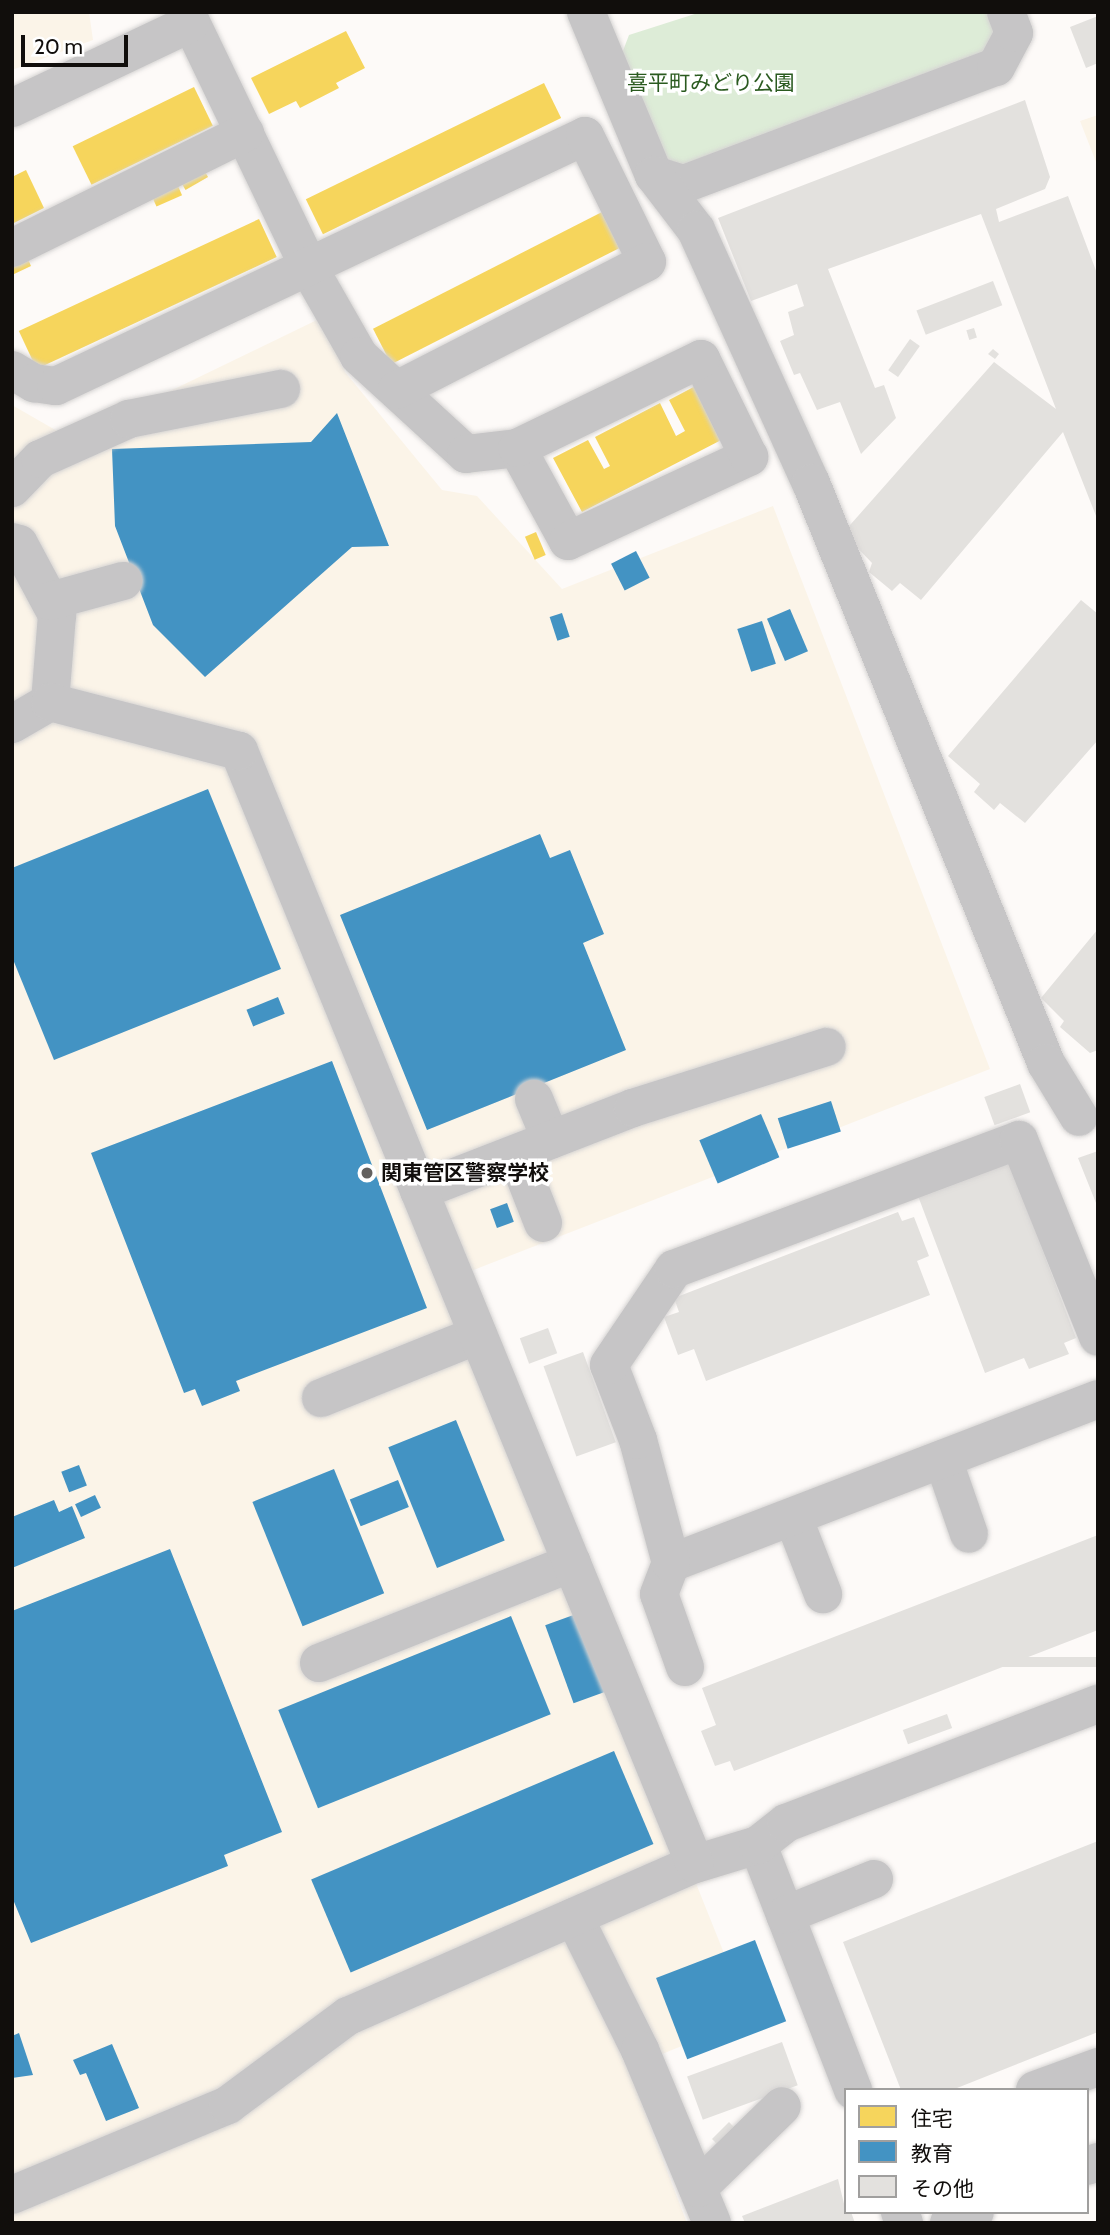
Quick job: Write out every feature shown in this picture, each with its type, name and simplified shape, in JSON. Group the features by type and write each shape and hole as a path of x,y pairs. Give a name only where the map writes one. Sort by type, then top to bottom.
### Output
{"street":[{"path":"586,12 654,176 696,230 811,483 1046,1063 1079,1117"},
{"path":"654,176 684,184 996,67 1014,33 1006,12"},
{"path":"12,108 189,18 310,270 359,356 466,454 517,448 701,359 748,457 568,541 517,448"},
{"path":"12,248 244,133"},
{"path":"12,370 34,383 56,386 310,270 585,136 647,262 397,390"},
{"path":"12,488 40,459 129,419 281,389"},
{"path":"12,542 19,544 57,615 50,702"},
{"path":"50,601 123,581"},
{"path":"12,724 50,702 239,751 695,1864"},
{"path":"419,1191 633,1108 827,1047"},
{"path":"534,1099 551,1140"},
{"path":"685,1667 659,1594 671,1563 638,1440 608,1365 674,1269 1019,1140 1098,1336"},
{"path":"516,1154 543,1223"},
{"path":"321,1398 478,1335"},
{"path":"671,1563 1098,1399"},
{"path":"943,1459 969,1534"},
{"path":"793,1517 823,1594"},
{"path":"319,1663 572,1563"},
{"path":"12,2194 228,2105 348,2016 695,1864 758,1845 786,1823 1098,1704"},
{"path":"758,1845 852,2088"},
{"path":"785,1915 874,1879"},
{"path":"574,1917 671,2119 705,2206"},
{"path":"1040,2088 1098,2067"},
{"path":"705,2206 782,2106"},
{"path":"949,2223 970,2214"}],"shaded area":[{"path":"12,12 89,12 93,40 12,70"},
{"path":"1098,115 1098,167 1080,121"},
{"name":"関東管区警察学校","path":"321,318 345,372 442,490 477,496 562,589 773,506 990,1069 453,1278 750,2018 628,2068 687,2223 12,2223 12,405 71,439"}],"green space":[{"name":"喜平町みどり公園","path":"701,12 992,12 1000,35 993,52 684,169 666,164 621,56 629,35"}],"building: 住宅":[{"path":"346,31 365,68 336,83 339,88 300,108 296,101 269,114 251,78"},
{"path":"544,83 561,118 323,234 306,199"},
{"path":"194,87 213,126 92,185 73,146"},
{"path":"26,170 44,208 12,224 12,177"},
{"path":"204,170 208,177 185,190 181,183"},
{"path":"178,186 182,195 156,207 152,197"},
{"path":"602,212 620,248 391,364 373,329"},
{"path":"259,219 277,257 37,369 19,331"},
{"path":"27,257 31,266 12,275 12,264"},
{"path":"701,383 729,436 582,512 553,458 588,440 604,469 610,466 595,437 660,403 676,436 685,431 669,400"},
{"path":"536,532 546,555 535,560 525,537"}],"building: 教育":[{"path":"337,413 389,546 352,547 205,677 153,625 115,526 112,449 311,442"},
{"path":"636,551 650,578 625,590 611,564"},
{"path":"790,609 808,651 785,661 767,619"},
{"path":"562,613 570,637 557,641 550,617"},
{"path":"762,621 776,664 751,672 737,629"},
{"path":"208,789 281,969 54,1060 12,957 12,868"},
{"path":"540,834 550,858 570,850 604,934 583,943 626,1050 427,1130 340,915"},
{"path":"278,997 285,1014 253,1026 246,1010"},
{"path":"332,1061 427,1308 236,1381 240,1391 202,1406 195,1389 184,1393 91,1153"},
{"path":"831,1101 841,1131 788,1149 778,1118"},
{"path":"761,1114 779,1157 718,1183 699,1140"},
{"path":"507,1203 514,1222 497,1228 490,1209"},
{"path":"456,1420 505,1541 437,1568 388,1447"},
{"path":"79,1465 87,1486 69,1492 61,1472"},
{"path":"334,1469 384,1593 303,1626 252,1502"},
{"path":"398,1480 409,1507 361,1526 350,1499"},
{"path":"95,1495 101,1508 81,1517 75,1504"},
{"path":"54,1500 59,1512 72,1506 85,1538 12,1568 12,1517"},
{"path":"170,1549 282,1832 224,1855 228,1866 31,1943 12,1897 12,1611"},
{"path":"579,1613 607,1691 574,1703 545,1625"},
{"path":"511,1616 551,1714 318,1808 278,1710"},
{"path":"614,1751 653,1844 351,1973 311,1880"},
{"path":"755,1940 786,2021 687,2059 656,1978"},
{"path":"19,2033 33,2075 12,2078 12,2036"},
{"path":"112,2044 139,2108 106,2121 86,2073 80,2075 73,2060"}],"building: その他":[{"path":"1098,16 1098,63 1086,68 1070,27"},
{"path":"1025,100 1050,177 1045,189 996,209 999,222 1068,196 1098,276 1098,521 1063,432 921,600 900,583 892,591 869,572 872,563 843,533 994,362 1056,409 981,214 828,269 875,388 884,385 896,418 861,454 840,402 817,410 800,373 794,375 780,341 794,335 788,312 804,306 797,284 751,301 718,218"},
{"path":"993,281 1002,305 926,335 916,310"},
{"path":"974,328 977,338 969,340 966,330"},
{"path":"910,339 920,346 898,377 888,370"},
{"path":"993,349 999,354 995,359 988,354"},
{"path":"1081,600 1098,614 1098,740 1025,823 1000,803 994,810 974,792 980,784 948,756"},
{"path":"1098,929 1098,1050 1090,1053 1060,1027 1064,1021 1041,998"},
{"path":"1020,1084 1030,1112 995,1125 984,1097"},
{"path":"1098,1151 1098,1208 1078,1158"},
{"path":"1009,1162 1076,1338 1064,1343 1069,1354 1029,1369 1024,1358 985,1373 918,1196"},
{"path":"898,1212 902,1221 914,1217 929,1256 917,1261 930,1295 706,1381 694,1349 678,1355 664,1317 679,1312 674,1298"},
{"path":"548,1328 557,1353 529,1364 520,1338"},
{"path":"583,1352 616,1442 576,1457 544,1366"},
{"path":"1098,1535 1098,1630 734,1771 730,1761 715,1766 701,1731 716,1725 702,1688"},
{"path":"966,1657 1098,1657 1098,1667 966,1667"},
{"path":"947,1714 952,1728 908,1744 903,1730"},
{"path":"1098,1841 1098,2032 957,2088 900,2088 843,1942"},
{"path":"782,2042 798,2085 703,2120 687,2077"},
{"path":"729,2122 735,2128 718,2145 712,2139"},
{"path":"838,2179 844,2214 852,2214 855,2223 745,2223 742,2216"}],"place":[{"name":"関東管区警察学校","path":"367,1173"}]}
